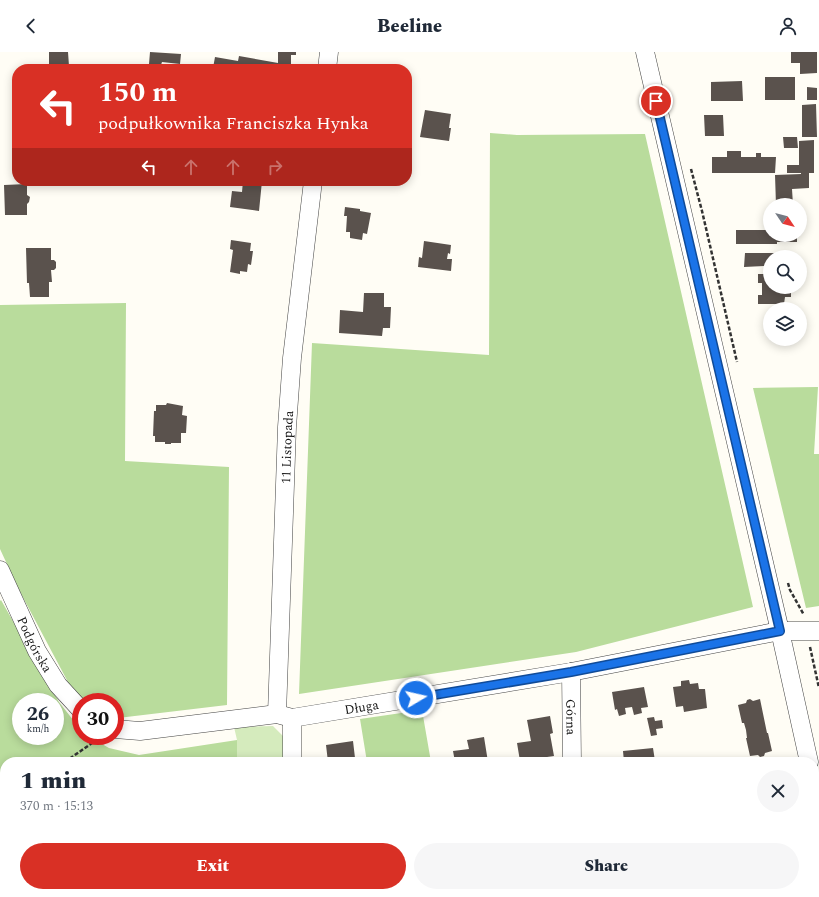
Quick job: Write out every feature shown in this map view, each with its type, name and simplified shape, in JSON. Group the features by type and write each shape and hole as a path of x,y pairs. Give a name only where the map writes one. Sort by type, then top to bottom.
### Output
{"street":[{"path":"328,64 329,52"},
{"path":"645,52 808,757"},
{"name":"11 Listopada","path":"291,757 285,716 287,419 292,358 312,186"},
{"name":"Podgórska","path":"0,570 37,651 58,685 72,700"},
{"name":"Długa","path":"124,730 140,731 285,716 571,672 780,631 817,636"},
{"name":"Górna","path":"571,672 572,757"}],"path":[{"path":"690,166 702,211 738,369"},
{"path":"788,582 790,590 804,615 816,617 817,636 809,645 819,688"},
{"path":"72,757 89,745"}],"green space":[{"path":"490,133 517,135 645,134 753,607 576,652 299,694 312,343 489,355"},
{"path":"126,303 125,461 229,467 227,705 124,717 124,693 76,693 69,684 19,590 0,549 0,305"},
{"path":"818,387 814,454 819,454 819,606 806,608 753,388"},
{"path":"1,600 54,693 12,693 12,745 64,745 64,708 72,719 72,745 104,745 109,748 139,755 237,740 237,757 0,757 0,601"},
{"path":"422,710 430,757 366,757 360,719"},
{"path":"273,726 284,737 284,757 237,757 237,740 234,727"}],"building":[{"path":"49,52 68,52 69,64 49,64"},
{"path":"150,52 181,54 180,64 162,62 161,64 149,64"},
{"path":"278,52 296,52 296,55 291,55 291,64 214,64 215,57 238,61 239,56 278,63"},
{"path":"791,52 817,52 817,73 800,74 800,63 791,63"},
{"path":"765,77 795,77 795,100 765,100"},
{"path":"742,81 743,101 711,101 711,82"},
{"path":"807,87 817,88 817,100 807,100"},
{"path":"816,104 817,137 802,137 802,105"},
{"path":"425,110 451,114 449,141 420,137"},
{"path":"704,115 723,115 724,136 705,136"},
{"path":"783,137 797,137 798,148 784,148"},
{"path":"814,140 814,173 809,173 809,188 792,189 793,198 776,198 775,175 801,174 787,173 787,165 799,165 799,141"},
{"path":"727,151 741,151 741,157 756,157 756,153 761,153 761,157 776,157 775,173 712,173 712,157 727,157"},
{"path":"4,185 27,186 27,195 30,197 27,204 27,215 5,215"},
{"path":"243,186 262,186 259,211 230,207 232,191 242,192"},
{"path":"345,207 360,209 360,211 371,213 367,234 363,233 362,240 350,238 350,232 346,232 347,216 344,216"},
{"path":"736,230 763,230 763,242 777,242 777,244 736,244"},
{"path":"231,240 251,243 250,251 253,251 251,265 248,264 247,272 240,271 240,274 230,272 233,250 230,249"},
{"path":"424,241 451,245 450,254 448,253 447,259 452,259 451,271 418,267 419,257 422,258"},
{"path":"26,248 51,248 51,260 56,262 56,268 51,270 52,282 49,282 49,297 30,297 29,283 27,283"},
{"path":"745,253 763,253 763,266 744,267"},
{"path":"758,274 763,274 763,294 791,294 791,297 785,297 784,302 763,302 763,304 758,304 758,295 762,295 762,283 758,283"},
{"path":"364,293 384,293 384,307 391,307 390,328 383,328 382,336 339,333 340,310 363,312"},
{"path":"167,403 183,406 182,415 187,416 186,433 181,433 181,443 165,444 165,442 155,442 155,436 153,436 154,411 156,411 156,405 166,405"},
{"path":"689,680 690,684 698,683 699,689 705,689 707,708 684,712 683,706 676,707 673,687 681,686 681,681"},
{"path":"644,687 648,707 641,708 642,713 634,715 632,707 625,708 626,714 619,716 617,709 615,710 612,692"},
{"path":"750,699 753,701 760,699 772,751 765,753 764,756 760,757 758,755 750,756 746,738 746,730 744,723 742,723 738,705 746,703 747,700"},
{"path":"550,716 553,733 550,734 554,756 519,757 517,743 531,741 527,720"},
{"path":"654,717 655,721 662,720 663,728 656,729 657,735 651,736 647,718"},
{"path":"484,737 487,757 454,757 453,751 469,749 467,740"},
{"path":"353,741 355,757 327,757 326,745"},
{"path":"653,748 654,757 624,757 623,751"}],"route":[{"path":"416,698 571,672 780,631 656,101"}]}
